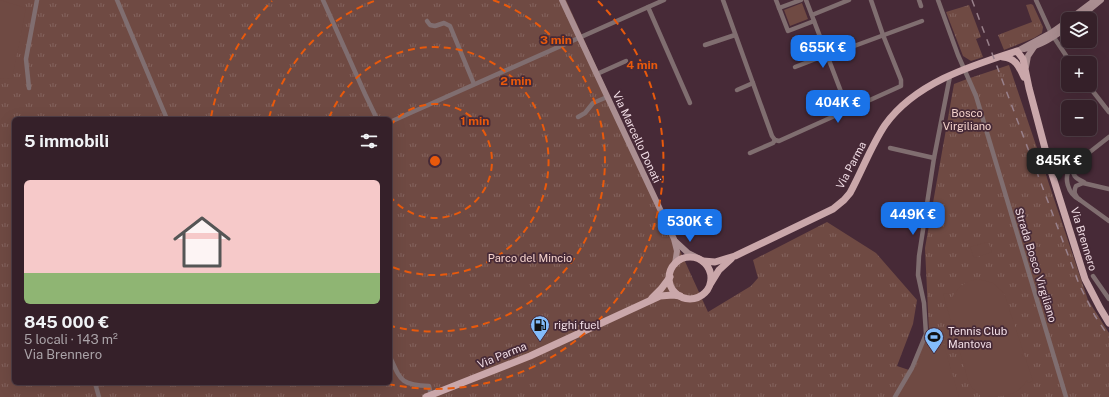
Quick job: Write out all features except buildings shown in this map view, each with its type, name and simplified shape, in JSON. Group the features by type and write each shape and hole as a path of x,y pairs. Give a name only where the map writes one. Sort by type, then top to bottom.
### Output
{"main road":[{"name":"Via Parma","path":"700,260 715,262 735,256 826,213 840,204 850,193 878,138 891,117 904,104 919,92 950,76 1000,56 1017,51"},
{"name":"Via Brennero","path":"1017,51 1023,59 1029,88 1052,170 1086,279 1109,323"},
{"path":"1000,56 1010,58 1018,64"},
{"name":"Via Brennero","path":"1018,64 1029,88"},
{"name":"Via Parma","path":"710,283 719,270 735,256"},
{"path":"686,258 700,260 710,271 710,283 705,292 698,297 690,298 680,296 674,291 671,285 671,270 675,264 686,258"},
{"name":"Via Parma","path":"645,303 661,289 670,277"},
{"name":"Via Parma","path":"428,396 530,356 665,295 680,296"}],"street":[{"path":"29,88 26,58 37,0"},
{"path":"117,0 166,117"},
{"path":"323,0 376,117"},
{"name":"Via Marcello Donati","path":"562,0 674,240 677,251 675,264"},
{"path":"392,121 664,0"},
{"path":"723,0 772,136 775,140"},
{"path":"776,0 788,31 814,21"},
{"path":"779,8 801,0"},
{"path":"812,15 849,0"},
{"path":"750,153 773,143 775,140 779,141 898,88 902,84 871,0"},
{"path":"919,0 921,6"},
{"name":"Strada Bosco Virgiliano","path":"938,0 976,96 1066,397"},
{"path":"1036,0 1052,35 1066,56"},
{"path":"1079,12 1095,0"},
{"path":"1086,12 1101,0"},
{"path":"808,1 814,21 848,110"},
{"path":"648,7 690,103"},
{"path":"427,21 430,25 435,26 444,23 450,26 474,84"},
{"path":"795,66 922,21"},
{"path":"1017,51 1034,47 1061,27"},
{"path":"1017,51 1061,30"},
{"path":"705,45 735,34"},
{"name":"Via Brennero","path":"1029,88 1026,64 1028,56 1034,47"},
{"name":"Via Brennero","path":"1017,51 1018,64"},
{"path":"596,74 626,61"},
{"path":"895,397 912,368 926,334 924,302 918,276 919,256 934,158 950,76"},
{"path":"737,90 753,83"},
{"path":"1093,92 1109,112"},
{"path":"578,117 585,113 593,103 607,97"},
{"path":"1109,137 1070,169 1067,179 1071,193 1109,220"},
{"path":"890,148 934,158"},
{"path":"1079,161 1074,168 1074,175 1078,180 1109,188"},
{"path":"1080,200 1075,194 1076,186 1080,183 1086,183"},
{"name":"Via Marcello Donati","path":"674,240 688,253 700,260"},
{"path":"1094,276 1109,299"},
{"name":"Via Parma","path":"392,361 399,377 406,383 428,386 428,396"},
{"path":"96,385 99,397"}],"green space":[{"name":"Parco del Mincio","path":"0,0 566,0 708,312 751,286 758,278 753,260 827,222 876,253 917,300 913,324 897,366 912,371 929,332 925,248 954,84 1009,65 1088,300 1109,333 1109,397 0,397"},
{"path":"0,0 26,8 12,79 0,78"},
{"path":"802,3 808,19 790,26 784,10"},
{"path":"969,5 981,37 976,39 983,57 971,61 963,56 946,12"},
{"path":"1026,5 1033,5 1043,27 1042,33 1034,38 1004,50 998,35 1032,22"},
{"path":"988,242 992,252 974,258 970,247"},
{"path":"978,279 993,283 1004,293 1033,381 1028,383 1027,380 1019,390 1009,395 982,397 972,388 968,380 943,294 948,293 951,300 962,286 969,281"},
{"name":"Tennis Club Mantova","path":"931,334 941,335 959,397 899,397 913,373"}],"railway":[{"path":"972,0 1079,284 1095,316 1109,337"}],"place":[{"name":"righi fuel","path":"540,342"},
{"name":"Tennis Club Mantova","path":"934,354"}],"park label":[{"name":"Bosco Virgiliano","path":"967,119"}]}
